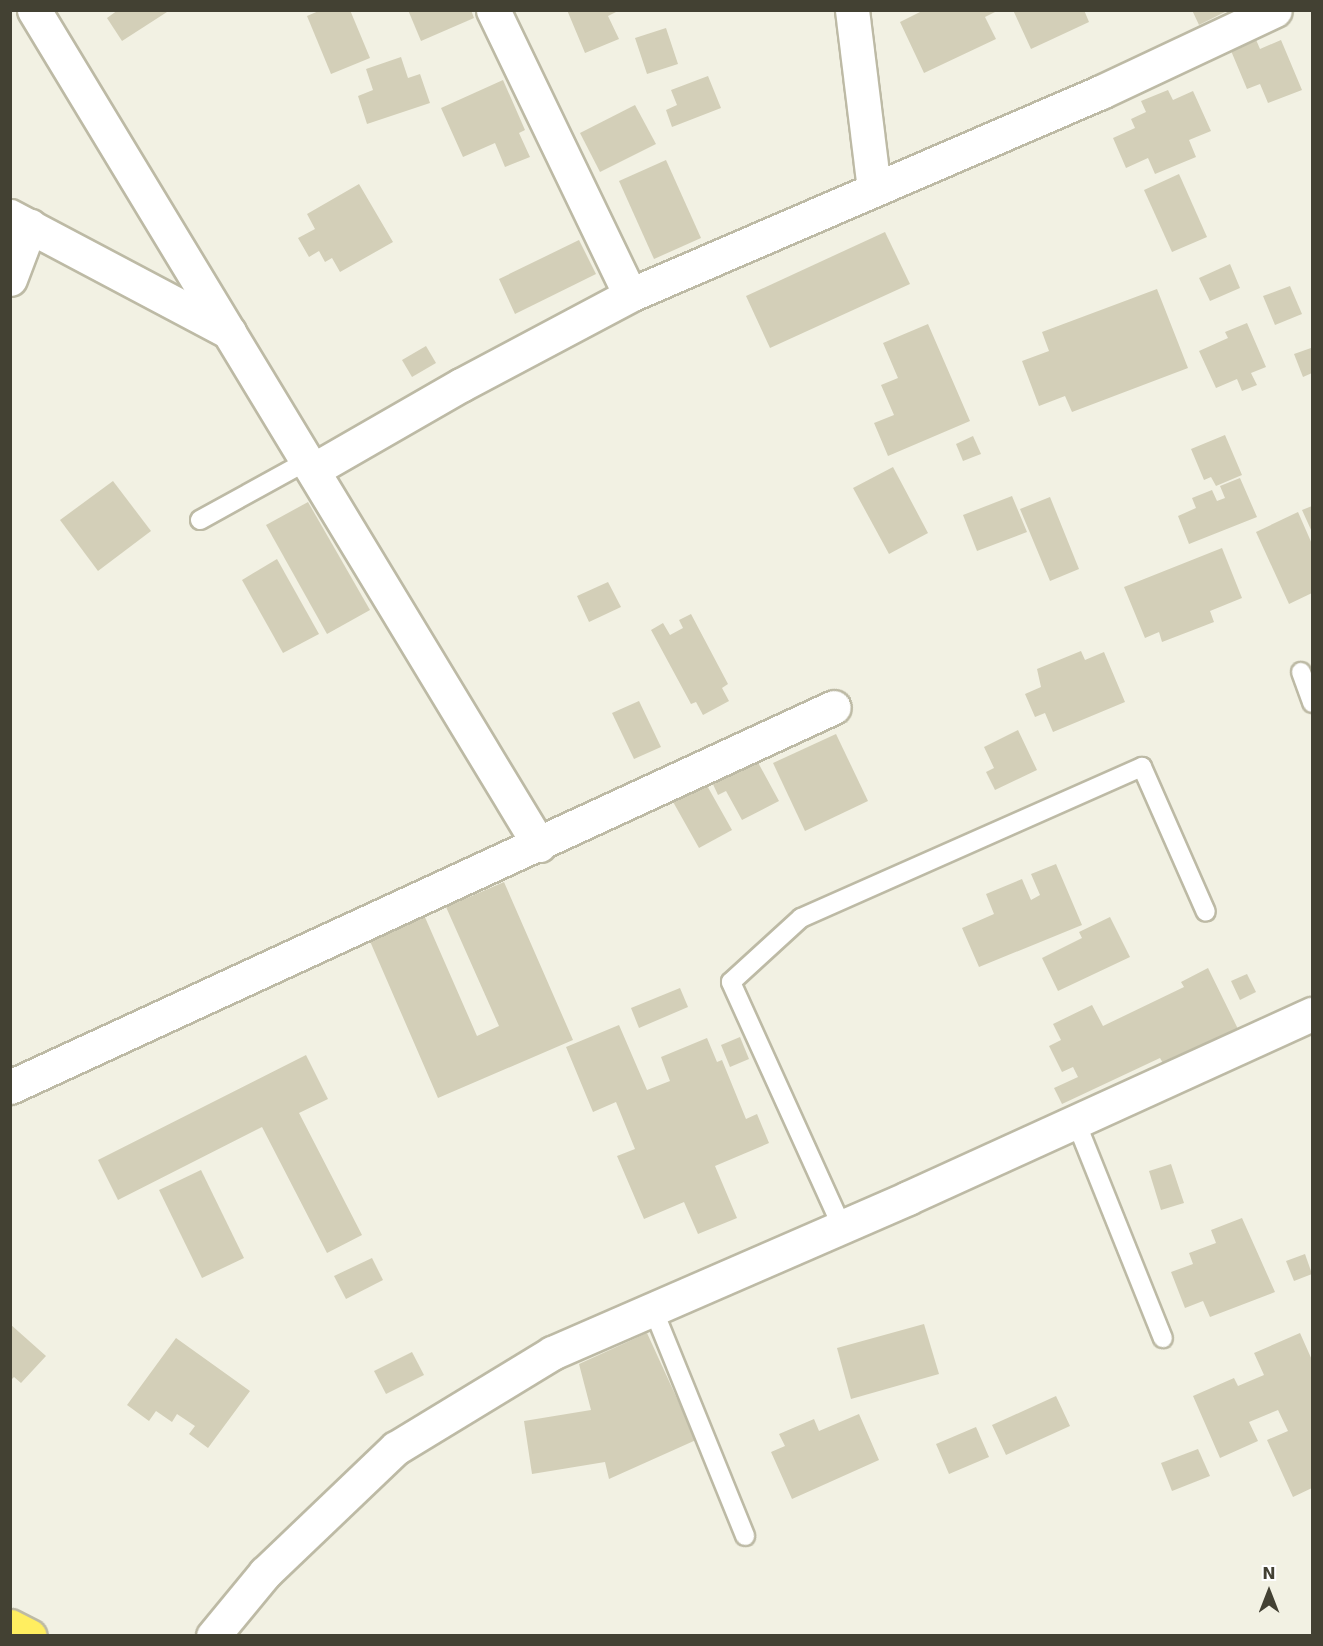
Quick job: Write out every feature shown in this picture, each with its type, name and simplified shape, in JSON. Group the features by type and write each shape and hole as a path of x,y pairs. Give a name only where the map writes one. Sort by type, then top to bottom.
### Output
{"highway":[{"path":"10,1626 30,1635"}],"street":[{"path":"34,10 539,845"},
{"path":"493,10 630,295"},
{"path":"852,10 874,189"},
{"path":"310,466 630,295 1101,92 1275,10"},
{"path":"10,279 20,221 229,332"},
{"path":"10,1087 539,845 834,706"},
{"path":"213,1635 265,1573 396,1448 552,1353 842,1227 1312,1014"}],"lane":[{"path":"200,520 310,466"},
{"path":"1301,672 1312,703"},
{"path":"842,1227 731,982 801,918 1142,767 1206,912"},
{"path":"1076,1122 1163,1338"},
{"path":"653,1309 745,1536"}],"building":[{"path":"118,10 166,10 167,12 122,41 107,18"},
{"path":"321,10 350,10 370,58 331,74 307,16"},
{"path":"408,10 471,10 474,18 421,41"},
{"path":"567,10 620,10 608,16 619,39 585,53"},
{"path":"924,10 999,10 985,17 996,39 924,73 900,22"},
{"path":"1013,10 1084,10 1089,22 1031,49"},
{"path":"1192,10 1229,10 1199,25"},
{"path":"666,28 678,64 647,74 635,38"},
{"path":"1254,35 1260,49 1281,40 1302,90 1268,103 1260,84 1247,89 1229,46"},
{"path":"401,57 408,78 420,74 430,103 367,124 358,96 373,90 366,69"},
{"path":"708,76 721,108 672,127 666,110 677,105 671,90"},
{"path":"503,80 525,130 519,133 530,157 505,167 495,143 463,157 441,108"},
{"path":"1168,90 1173,100 1193,91 1211,131 1189,140 1196,157 1155,174 1148,158 1126,168 1113,138 1135,128 1131,119 1146,112 1141,101"},
{"path":"635,105 656,144 600,172 580,133"},
{"path":"666,160 701,238 654,259 619,181"},
{"path":"1179,174 1207,237 1172,252 1144,190"},
{"path":"359,184 393,242 340,272 332,258 325,262 319,251 309,257 298,238 315,229 307,214"},
{"path":"885,232 910,284 770,348 746,296"},
{"path":"579,240 596,274 515,314 499,279"},
{"path":"1230,264 1240,288 1210,301 1199,278"},
{"path":"1290,286 1302,314 1275,325 1263,296"},
{"path":"1157,289 1188,368 1072,412 1065,396 1039,406 1022,361 1049,351 1042,332"},
{"path":"1247,323 1266,367 1251,373 1257,385 1242,391 1237,379 1216,388 1199,351 1228,338 1225,332"},
{"path":"928,324 970,421 888,456 874,423 894,415 881,385 898,378 883,343"},
{"path":"426,346 436,363 412,377 402,360"},
{"path":"1311,348 1312,373 1303,377 1294,354"},
{"path":"1225,435 1242,475 1216,486 1211,477 1204,480 1191,449"},
{"path":"973,436 981,454 963,461 956,444"},
{"path":"893,467 928,533 889,554 853,488"},
{"path":"1240,478 1257,517 1189,544 1178,516 1196,508 1192,498 1212,490 1217,501 1225,498 1220,486"},
{"path":"113,481 151,531 98,571 60,520"},
{"path":"1012,496 1027,532 977,551 963,515"},
{"path":"1050,497 1079,569 1050,581 1020,509"},
{"path":"308,502 370,610 327,634 266,525"},
{"path":"1312,506 1312,532 1302,510"},
{"path":"1298,512 1312,544 1312,593 1289,604 1256,532"},
{"path":"1222,548 1242,598 1210,611 1214,622 1162,642 1159,632 1145,638 1124,587"},
{"path":"277,559 319,634 283,653 242,580"},
{"path":"608,582 621,607 589,622 577,596"},
{"path":"691,614 728,684 722,688 729,701 703,715 696,702 691,704 651,630 663,623 670,635 683,628 679,620"},
{"path":"1081,651 1085,660 1104,652 1125,702 1053,732 1045,713 1035,717 1025,694 1041,687 1037,669"},
{"path":"639,701 661,747 634,759 612,713"},
{"path":"1018,730 1037,770 995,790 986,772 994,768 984,747"},
{"path":"836,734 868,801 805,831 773,763"},
{"path":"755,757 779,801 742,820 726,791 718,795 711,780"},
{"path":"705,782 732,830 699,848 672,800"},
{"path":"1056,864 1082,925 979,967 962,928 994,914 986,894 1022,879 1031,900 1040,895 1031,874"},
{"path":"504,882 573,1040 438,1098 369,939 424,915 477,1036 499,1026 446,907"},
{"path":"1110,917 1130,957 1058,991 1042,958 1082,938 1079,932"},
{"path":"1208,968 1238,1029 1164,1065 1160,1058 1062,1104 1054,1088 1078,1077 1073,1067 1062,1072 1049,1046 1061,1040 1053,1024 1092,1005 1103,1026 1184,987 1181,982"},
{"path":"1247,974 1256,992 1240,1000 1231,981"},
{"path":"680,988 688,1007 639,1028 631,1008"},
{"path":"619,1025 647,1090 670,1081 661,1057 707,1038 717,1062 722,1060 746,1119 757,1114 769,1143 715,1166 737,1218 698,1234 684,1202 644,1219 617,1156 635,1149 616,1102 593,1112 566,1047"},
{"path":"740,1037 749,1059 730,1067 721,1045"},
{"path":"306,1055 328,1099 299,1113 362,1235 327,1253 262,1127 118,1200 98,1160"},
{"path":"1171,1164 1184,1203 1161,1210 1149,1171"},
{"path":"201,1170 244,1258 202,1278 159,1190"},
{"path":"1242,1218 1275,1292 1210,1317 1203,1301 1185,1308 1171,1272 1193,1264 1189,1253 1216,1243 1211,1230"},
{"path":"1305,1254 1312,1274 1294,1281 1286,1261"},
{"path":"372,1258 383,1280 346,1299 334,1276"},
{"path":"10,1324 46,1356 21,1383 14,1377 10,1381"},
{"path":"924,1324 939,1374 851,1399 837,1348"},
{"path":"647,1333 696,1440 609,1479 605,1462 532,1474 524,1421 591,1410 579,1364"},
{"path":"1300,1333 1312,1360 1312,1488 1293,1497 1267,1440 1288,1431 1278,1410 1249,1422 1258,1441 1220,1458 1193,1396 1234,1378 1238,1386 1264,1375 1254,1353"},
{"path":"176,1338 250,1391 208,1448 189,1434 195,1426 177,1414 172,1422 156,1411 149,1421 127,1405"},
{"path":"412,1352 424,1375 386,1394 374,1371"},
{"path":"1056,1396 1070,1426 1006,1455 992,1425"},
{"path":"859,1414 879,1460 792,1499 771,1452 785,1446 779,1434 814,1419 819,1431"},
{"path":"976,1427 989,1457 949,1474 936,1444"},
{"path":"1198,1449 1210,1476 1172,1491 1161,1463"}]}
